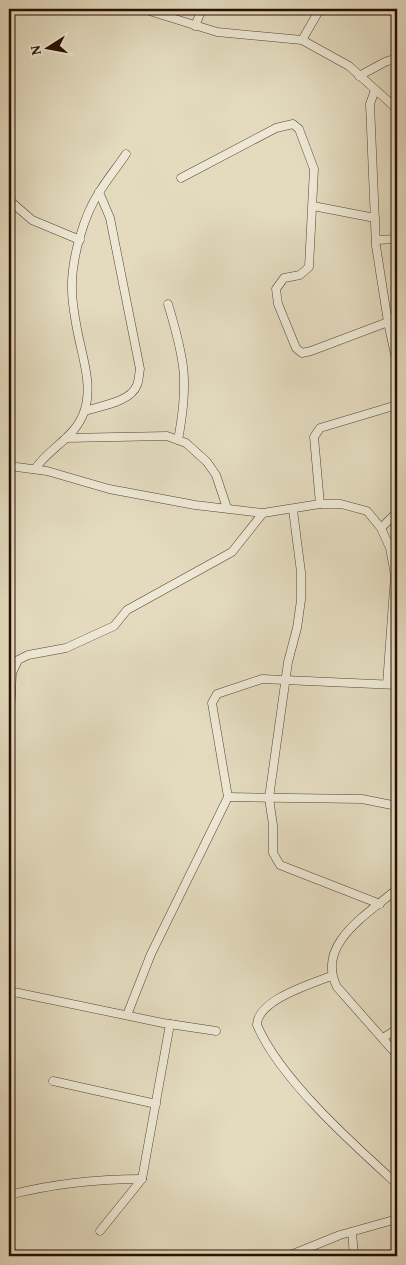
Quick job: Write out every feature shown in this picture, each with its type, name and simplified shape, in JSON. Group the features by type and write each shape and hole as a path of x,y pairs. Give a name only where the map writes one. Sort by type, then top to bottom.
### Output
{"street":[{"path":"143,9 217,32 302,40 349,66 397,109"},
{"path":"195,26 202,9"},
{"path":"302,40 320,9"},
{"path":"359,76 385,62 397,58"},
{"path":"375,90 370,104 376,240 388,322 397,364"},
{"path":"182,178 276,128 293,124 300,129 314,170 309,267 300,275 284,278 276,289 278,304 296,348 302,353 312,351 388,322"},
{"path":"35,469 43,457 76,430 85,411 89,388 75,316 72,287 75,255 98,192 126,154"},
{"path":"85,411 129,395 137,386 140,369 110,218 98,192"},
{"path":"9,200 32,220 80,240"},
{"path":"313,206 375,218"},
{"path":"376,240 397,240"},
{"path":"168,304 181,347 186,379 185,405 178,440"},
{"path":"320,504 314,437 320,428 397,405"},
{"path":"66,438 167,436 186,443 207,462 216,475 227,508"},
{"path":"9,466 35,469 109,489 263,513 292,510 320,504 341,504 367,511 381,528 390,548 395,575 387,684"},
{"path":"292,510 301,572 301,600 297,628 285,679 269,798 273,826 273,853 280,865 380,904"},
{"path":"381,528 397,512"},
{"path":"9,737 12,672 18,660 28,655 66,648 114,626 127,610 232,552 263,513"},
{"path":"127,1015 151,954 228,797 212,703 217,694 262,679 397,685"},
{"path":"228,797 362,799 397,806"},
{"path":"397,889 340,940 330,959 331,976 337,988 397,1055"},
{"path":"331,976 272,1002 261,1012 257,1019 257,1025 282,1067 330,1121 397,1184"},
{"path":"9,991 170,1024 216,1031"},
{"path":"100,1231 142,1179 170,1024"},
{"path":"382,1038 397,1029"},
{"path":"53,1081 156,1104"},
{"path":"9,1195 29,1190 104,1179 142,1179"},
{"path":"288,1256 340,1235 397,1219"},
{"path":"352,1232 354,1256"}]}
